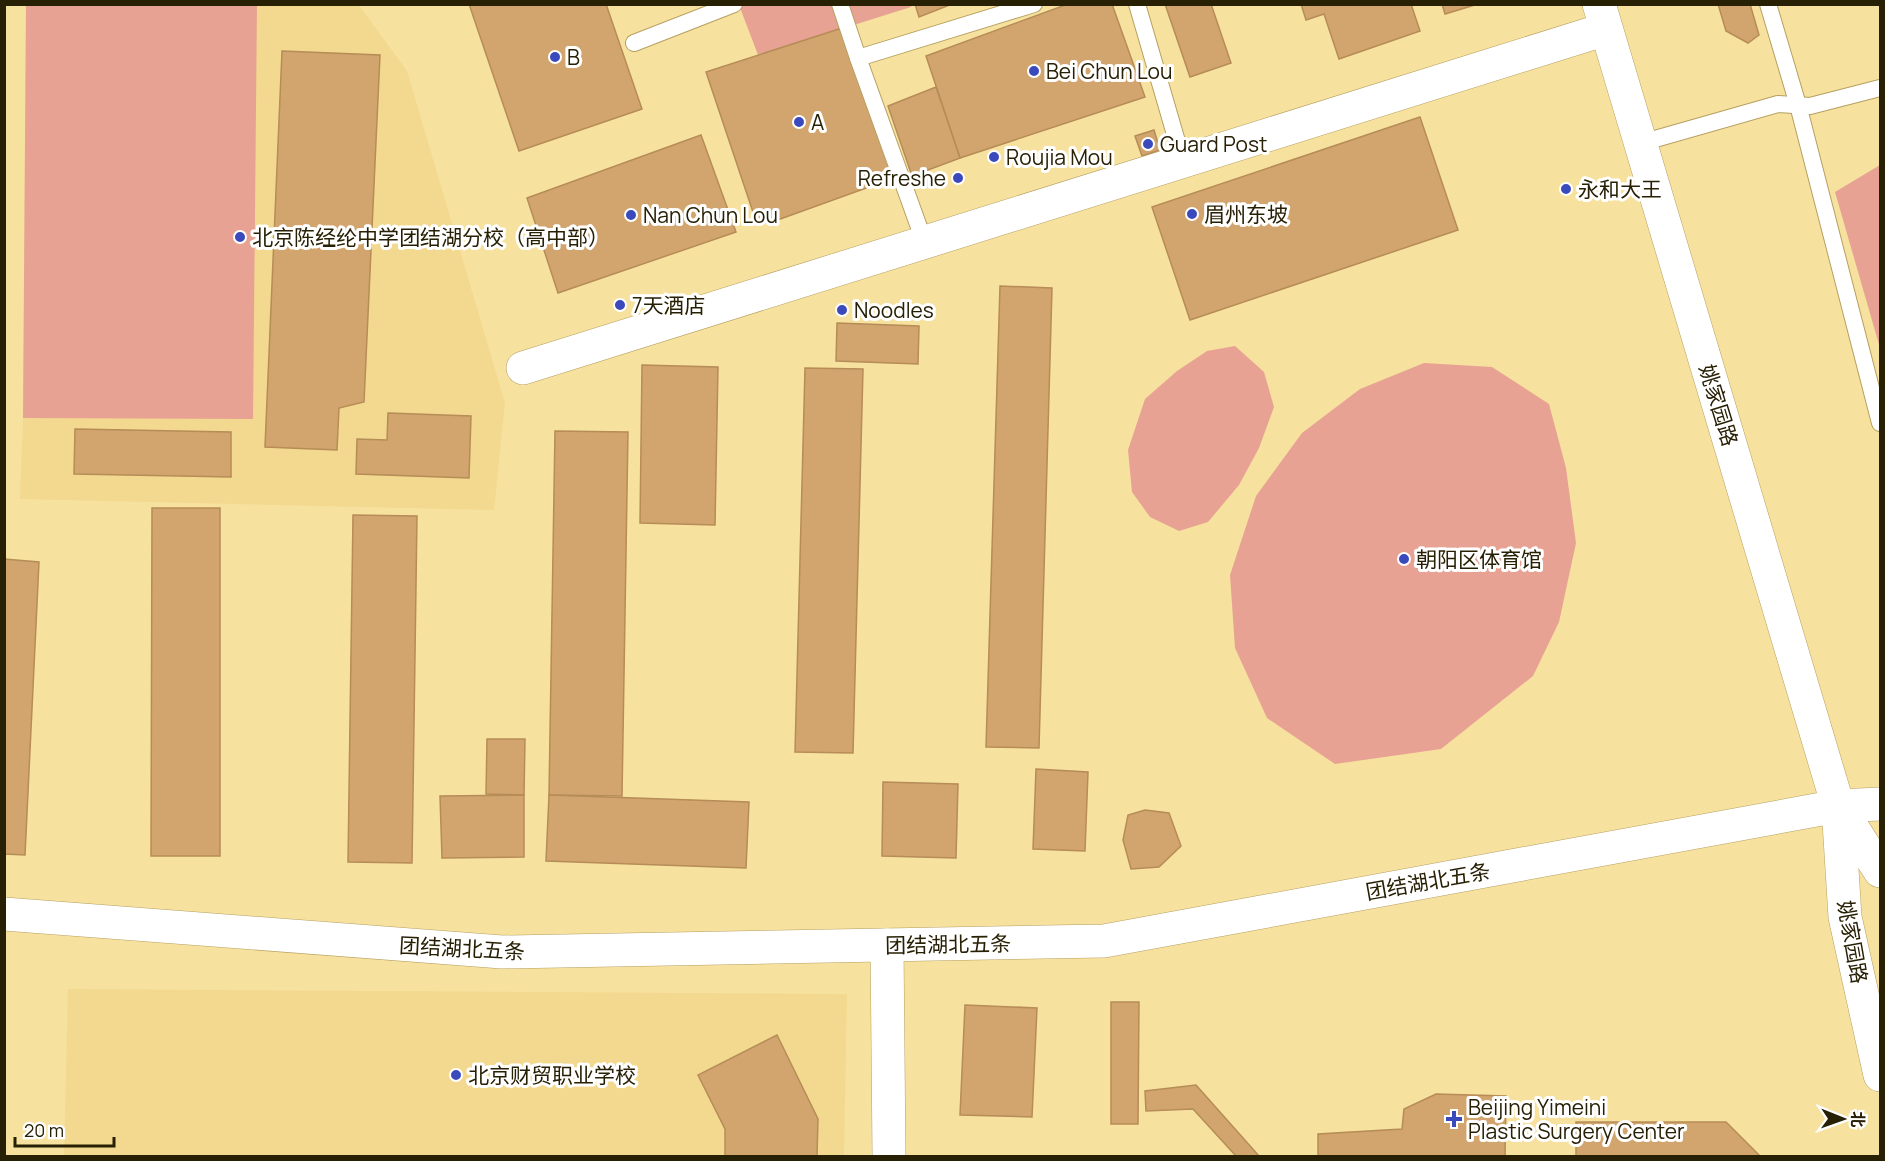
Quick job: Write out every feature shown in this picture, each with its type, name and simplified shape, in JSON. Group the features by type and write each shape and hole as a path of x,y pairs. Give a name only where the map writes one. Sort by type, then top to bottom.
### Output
{"street":[{"path":"523,368 1183,162 1603,17"},
{"name":"姚家园路","path":"1603,17 1838,806 1845,917 1881,1075"},
{"name":"团结湖北五条","path":"4,914 502,952 1104,941 1838,806 1881,804"},
{"name":"姚家园路","path":"1838,806 1881,871"},
{"path":"887,945 889,1156"}],"lane":[{"path":"634,43 734,4"},
{"path":"840,4 924,241"},
{"path":"858,58 1034,4"},
{"path":"1137,4 1183,162"},
{"path":"1768,4 1798,105 1881,423"},
{"path":"1641,143 1778,104 1810,106 1881,88"}],"shaded area":[{"path":"910,4 911,7 758,55 739,5"},
{"name":"北京陈经纶中学团结湖分校（高中部）","path":"26,5 359,5 407,71 505,403 494,510 20,499 23,418"},
{"path":"26,5 257,5 253,419 23,418"},
{"path":"1880,165 1880,348 1835,192"},
{"path":"1235,346 1264,372 1274,407 1259,448 1239,485 1208,522 1179,531 1150,517 1132,492 1128,450 1145,399 1177,371 1207,351"},
{"name":"朝阳区体育馆","path":"1424,363 1492,367 1549,404 1566,468 1576,543 1559,622 1533,676 1441,749 1335,764 1267,718 1235,648 1230,575 1256,496 1302,433 1360,389"},
{"name":"北京财贸职业学校","path":"68,989 847,994 844,1156 64,1156"}],"building":[{"name":"B","path":"469,4 606,4 642,109 519,151"},
{"path":"915,4 952,4 919,17"},
{"name":"Bei Chun Lou","path":"1068,4 1112,4 1145,97 960,158 926,56"},
{"path":"1165,4 1211,4 1231,63 1190,77"},
{"path":"1301,4 1411,4 1420,31 1339,59 1324,14 1306,20"},
{"path":"1442,4 1478,4 1445,14"},
{"path":"1718,4 1750,4 1759,35 1748,43 1726,31"},
{"name":"A","path":"842,28 894,178 772,222 757,224 706,72"},
{"path":"282,51 380,55 364,402 339,408 337,450 265,447"},
{"path":"936,87 960,158 912,176 888,106"},
{"path":"1420,117 1458,230 1190,320 1152,207"},
{"name":"Guard Post","path":"1154,130 1160,150 1142,156 1135,136"},
{"name":"Nan Chun Lou","path":"701,135 736,232 558,293 527,198"},
{"path":"1000,286 1052,288 1039,748 986,747"},
{"path":"837,323 919,326 918,364 836,361"},
{"path":"642,365 718,367 715,525 640,523"},
{"path":"805,368 863,369 853,753 795,752"},
{"path":"388,413 471,416 469,478 356,474 357,439 387,440"},
{"path":"75,429 231,432 231,477 74,474"},
{"path":"555,431 628,432 622,796 549,795"},
{"path":"152,508 220,508 220,856 151,856"},
{"path":"353,515 417,516 412,863 348,862"},
{"path":"4,559 39,562 25,855 4,854"},
{"path":"487,739 525,739 524,795 486,794"},
{"path":"1036,769 1088,772 1085,851 1033,849"},
{"path":"883,782 958,784 956,858 882,856"},
{"path":"524,795 524,857 442,858 440,796"},
{"path":"549,795 749,802 746,868 546,861"},
{"path":"1145,810 1169,813 1181,846 1159,867 1131,869 1123,840 1128,815"},
{"path":"1111,1002 1139,1002 1138,1124 1111,1124"},
{"path":"965,1005 1037,1008 1032,1117 960,1115"},
{"path":"777,1035 818,1119 817,1156 725,1156 725,1129 698,1075"},
{"path":"1196,1085 1259,1156 1236,1156 1193,1109 1146,1111 1145,1091"},
{"name":"Beijing Yimeini Plastic Surgery Center","path":"1436,1094 1506,1096 1505,1156 1318,1156 1318,1134 1402,1129 1404,1109"},
{"path":"1576,1122 1726,1122 1760,1156 1576,1156"}],"place":[{"name":"B","path":"555,57"},
{"name":"Bei Chun Lou","path":"1034,71"},
{"name":"A","path":"799,122"},
{"name":"Guard Post","path":"1148,144"},
{"name":"Roujia Mou","path":"994,157"},
{"name":"Refreshe","path":"958,178"},
{"name":"永和大王","path":"1566,189"},
{"name":"眉州东坡","path":"1192,214"},
{"name":"Nan Chun Lou","path":"631,215"},
{"name":"北京陈经纶中学团结湖分校（高中部）","path":"240,237"},
{"name":"7天酒店","path":"620,305"},
{"name":"Noodles","path":"842,310"},
{"name":"朝阳区体育馆","path":"1404,559"},
{"name":"北京财贸职业学校","path":"456,1075"},
{"name":"Beijing Yimeini Plastic Surgery Center","path":"1454,1119"}]}
